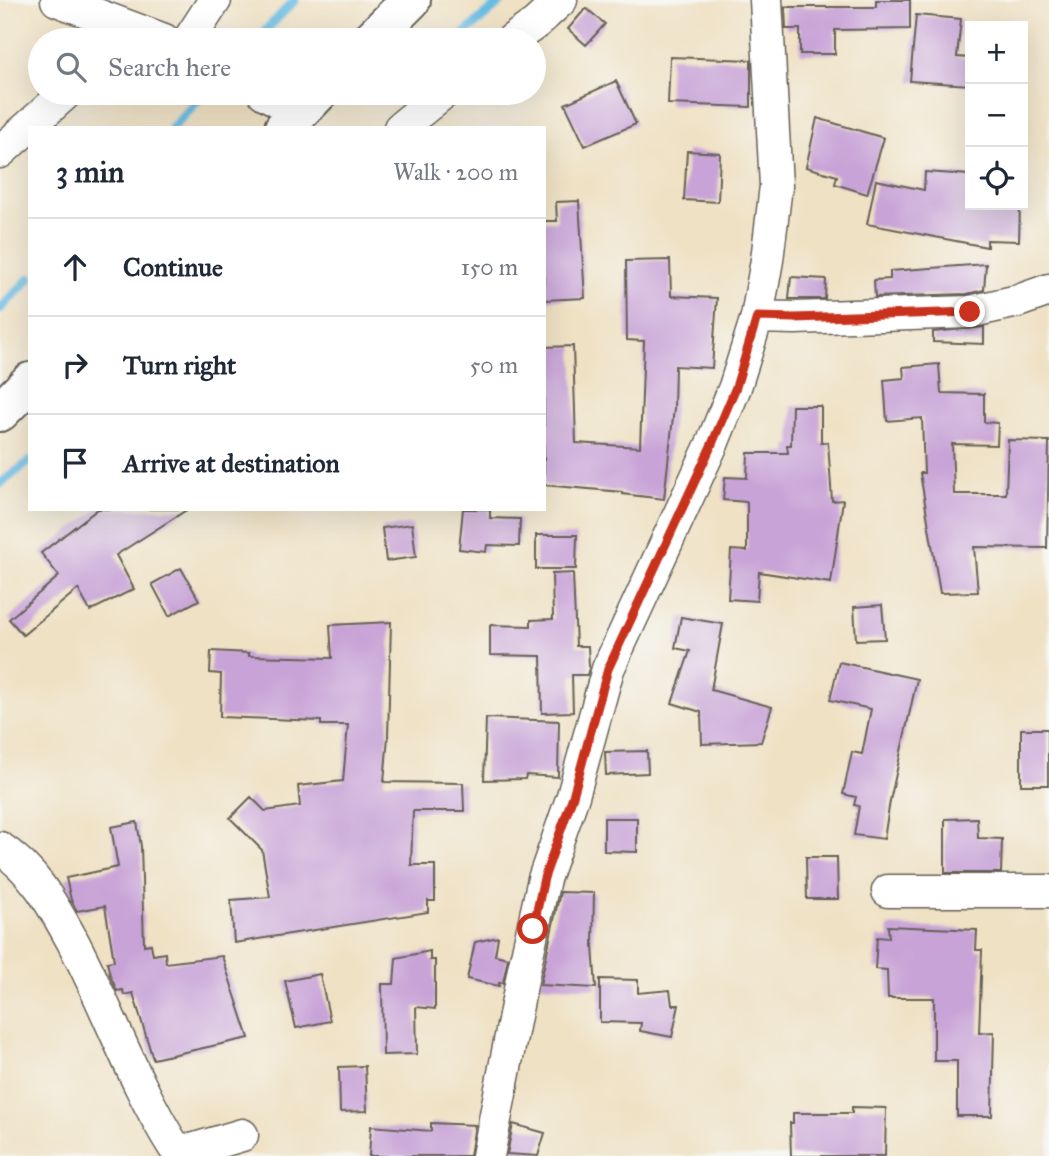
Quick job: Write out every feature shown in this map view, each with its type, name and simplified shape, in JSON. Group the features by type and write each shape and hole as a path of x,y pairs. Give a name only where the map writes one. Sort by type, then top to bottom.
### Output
{"highway":[{"path":"383,28 411,0"},
{"path":"0,411 28,384"}],"street":[{"path":"57,0 115,28"},
{"path":"197,28 215,0"},
{"path":"529,28 561,0"},
{"path":"488,1156 544,878 573,796 608,669 712,444 736,387 757,317 776,186 766,0"},
{"path":"29,126 53,105"},
{"path":"402,126 428,105"},
{"path":"0,152 28,127"},
{"path":"757,317 970,312 1018,301 1049,290"},
{"path":"0,848 15,858 47,893 88,969 146,1097 174,1147 188,1151 242,1135"},
{"path":"888,891 1049,891"}],"building":[{"path":"876,0 910,0 910,29 835,30 835,54 800,54 800,29 786,29 785,7 876,7"},
{"path":"586,8 605,24 586,45 568,29"},
{"path":"916,15 961,19 957,57 965,58 965,85 910,81"},
{"path":"670,57 751,60 751,107 668,104"},
{"path":"616,81 636,124 585,146 565,104"},
{"path":"817,118 884,138 867,194 835,184 837,176 806,167"},
{"path":"687,151 720,153 718,202 684,200"},
{"path":"925,172 965,175 965,210 1020,210 1019,241 987,240 987,247 867,224 876,180 924,190"},
{"path":"579,201 585,298 546,300 546,221 557,221 556,202"},
{"path":"670,260 671,296 717,298 712,368 675,366 674,408 664,499 546,485 546,347 573,346 576,443 640,447 644,341 627,340 626,261"},
{"path":"986,264 984,290 967,294 875,297 874,280 890,279 890,271"},
{"path":"791,277 826,279 825,299 789,299"},
{"path":"984,327 984,344 933,342 933,332"},
{"path":"939,364 941,393 984,394 984,422 998,423 997,445 952,444 954,494 1006,494 1008,440 1049,441 1047,548 974,547 978,592 940,593 920,473 924,473 922,418 887,421 884,380 904,378 903,367"},
{"path":"792,406 821,406 821,443 828,442 832,501 843,500 831,583 759,572 757,601 728,599 731,550 747,551 747,502 723,500 725,477 747,478 748,453 788,453 787,445 791,445"},
{"path":"95,511 185,511 116,555 134,589 90,611 78,589 23,635 9,619 59,576 41,553"},
{"path":"463,511 490,511 490,518 520,519 519,546 487,545 486,552 459,549"},
{"path":"412,524 416,557 386,561 382,528"},
{"path":"536,535 577,535 576,569 536,569"},
{"path":"181,568 199,600 169,616 152,584"},
{"path":"573,573 576,646 588,646 589,668 587,675 572,675 573,712 542,713 541,656 490,655 490,625 531,626 531,620 553,619 552,574"},
{"path":"882,605 885,639 856,640 854,607"},
{"path":"681,617 723,624 711,690 772,707 761,742 702,744 701,712 672,703 690,651 675,648"},
{"path":"391,622 384,782 463,783 464,811 413,811 411,865 435,865 435,901 428,901 428,912 234,943 231,900 270,897 262,850 230,818 251,797 265,811 300,806 298,786 343,781 348,725 321,725 321,721 220,717 221,674 210,673 211,651 249,653 249,656 332,658 330,625"},
{"path":"839,662 917,679 884,839 854,835 859,806 854,805 856,797 843,794 852,752 862,754 871,709 830,700"},
{"path":"486,718 559,721 558,777 526,775 525,779 484,780"},
{"path":"1021,729 1048,729 1048,785 1021,785"},
{"path":"647,751 648,773 606,775 605,752"},
{"path":"604,818 637,818 637,852 604,851"},
{"path":"977,818 978,838 1002,839 1001,873 945,873 945,819"},
{"path":"137,822 141,846 144,945 151,944 153,955 165,953 166,963 222,956 249,1038 153,1059 133,993 124,995 123,990 117,991 107,962 114,961 105,906 77,911 71,900 66,878 118,867 111,827"},
{"path":"806,857 837,857 838,899 807,899"},
{"path":"560,892 594,893 593,946 596,988 540,985"},
{"path":"888,926 977,930 976,950 982,950 979,1033 994,1032 992,1116 957,1116 957,1061 934,1061 934,998 888,998 887,970 875,969 877,937 889,938"},
{"path":"498,937 495,955 508,958 503,983 499,983 499,986 467,979 475,942"},
{"path":"430,951 430,960 435,960 435,1009 416,1007 417,1054 383,1055 382,984 394,984 396,958"},
{"path":"320,974 330,1021 296,1028 285,981"},
{"path":"600,979 638,980 638,993 670,990 672,1005 679,1005 672,1037 640,1031 641,1023 600,1022"},
{"path":"365,1066 367,1111 340,1112 339,1067"},
{"path":"852,1107 886,1108 885,1156 791,1156 790,1123 793,1123 793,1113 852,1113"},
{"path":"431,1123 475,1125 470,1156 369,1156 371,1126 431,1131"},
{"path":"513,1124 545,1133 538,1156 507,1154"}],"waterway":[{"path":"268,28 295,0"},
{"path":"471,28 503,0"},
{"path":"174,126 194,105"},
{"path":"0,309 28,280"},
{"path":"0,484 28,463"}],"route":[{"path":"533,929 544,878 573,796 608,669 712,444 736,387 757,317 970,312"}]}
